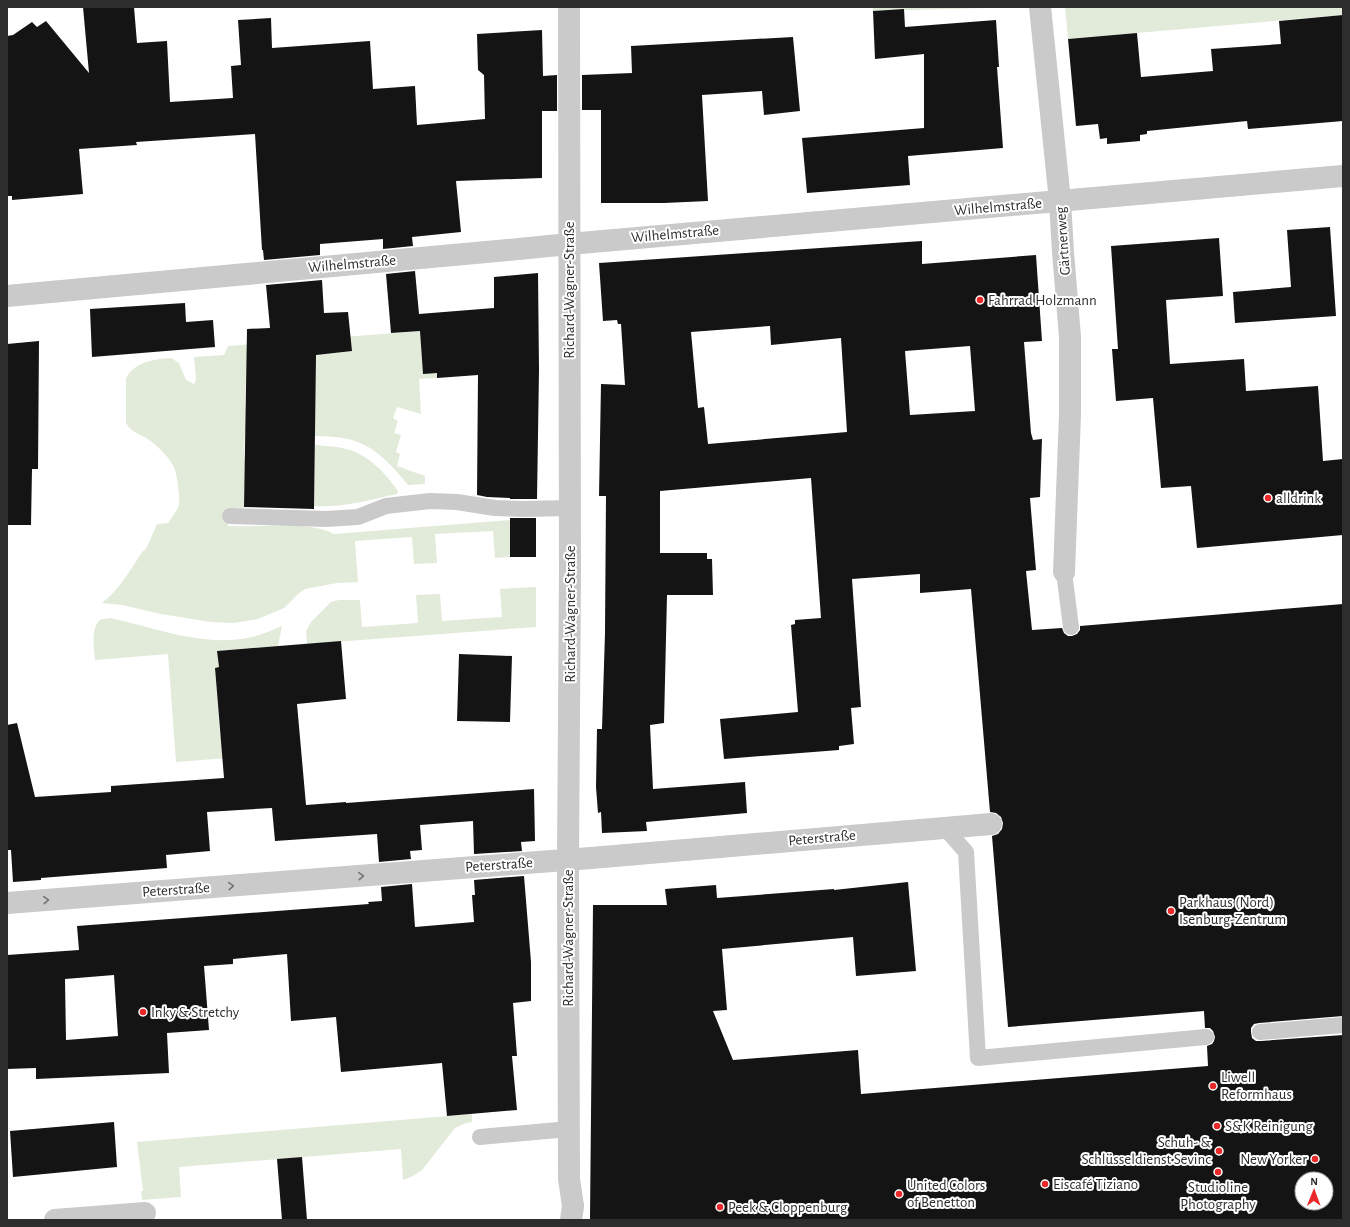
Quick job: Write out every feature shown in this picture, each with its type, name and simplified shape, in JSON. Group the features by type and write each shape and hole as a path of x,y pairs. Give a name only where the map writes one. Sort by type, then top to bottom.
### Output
{"street":[{"name":"Richard-Wagner-Straße","path":"569,7 570,508 568,860 569,1179 572,1213"},
{"name":"Gärtnerweg","path":"1040,7 1060,201 1070,337 1064,572"},
{"name":"Wilhelmstraße","path":"7,296 569,244 1343,176"},
{"name":"Peterstraße","path":"7,903 568,860 991,824"},
{"path":"55,1220 141,1216"}],"lane":[{"path":"230,516 326,519 358,516 386,506 430,501 457,502 495,508 570,508"},
{"path":"1064,572 1071,627"},
{"path":"944,827 966,852 978,1058 1206,1037"},
{"path":"1260,1032 1343,1025"},
{"path":"480,1137 569,1129"}],"green space":[{"path":"873,7 987,7 987,8 873,11"},
{"path":"1065,7 1343,7 1343,15 1068,39"},
{"path":"433,330 421,345 423,373 437,373 437,378 419,379 421,414 397,407 393,418 398,421 394,433 401,435 396,452 400,454 397,466 425,476 425,484 408,485 388,462 368,447 358,442 332,437 315,436 315,385 246,383 245,407 249,407 248,432 245,432 244,457 248,458 248,487 244,487 244,508 228,508 228,526 298,526 311,527 334,534 510,520 511,557 495,558 493,531 435,534 437,563 414,564 412,537 355,541 358,582 337,583 305,589 284,608 258,619 234,623 211,622 161,614 122,605 102,603 114,592 143,551 146,549 157,524 168,523 176,512 179,504 177,480 172,463 150,440 132,430 126,423 126,379 129,373 145,362 171,358 179,363 186,380 194,384 196,380 194,357 224,355 228,346"},
{"path":"315,445 342,448 362,455 382,471 398,491 397,494 345,505 314,506"},
{"path":"536,587 536,627 307,644 306,631 311,622 331,602 339,600 360,600 362,627 418,623 416,595 440,594 442,621 502,617 500,589"},
{"path":"110,618 175,634 208,640 247,638 282,626 278,646 217,651 219,667 215,668 220,736 226,736 228,758 176,762 168,654 95,660 94,631 98,622"},
{"path":"472,1114 472,1122 455,1128 422,1170 403,1180 401,1149 179,1167 181,1197 142,1200 141,1191 143,1191 137,1142"}],"building":[{"path":"83,7 134,7 137,43 167,41 170,102 233,98 231,66 241,65 238,20 271,18 272,48 370,41 373,89 415,86 417,125 485,119 484,75 478,70 477,34 542,30 543,76 557,75 557,111 542,111 542,178 456,181 461,232 412,237 413,246 383,249 383,239 320,244 320,255 264,260 262,250 255,134 136,142 137,145 79,149 83,194 12,200 12,196 7,196 7,36 13,35 32,22 37,27 46,21 89,73"},
{"path":"904,9 905,27 996,20 999,67 997,67 1003,148 908,156 910,185 807,193 802,138 924,128 924,54 875,59 873,11"},
{"path":"1343,15 1343,121 1248,129 1247,121 1147,131 1147,134 1140,135 1140,141 1107,144 1107,138 1100,139 1098,124 1076,126 1068,39 1137,33 1141,77 1213,71 1211,49 1281,44 1279,21"},
{"path":"793,37 800,111 764,115 762,91 702,95 708,201 601,203 601,110 582,110 582,75 632,73 631,46"},
{"path":"1330,227 1336,316 1235,323 1233,292 1291,287 1287,230"},
{"path":"1219,238 1223,296 1166,300 1170,364 1244,359 1246,391 1318,386 1323,461 1343,459 1343,535 1197,548 1191,486 1161,488 1153,398 1116,401 1112,349 1118,349 1111,246"},
{"path":"922,241 922,264 1036,255 1042,341 1024,342 1031,433 1033,440 1042,439 1040,497 1030,498 1036,570 1026,571 1032,630 1062,628 1064,633 1068,636 1072,636 1077,634 1080,630 1080,626 1343,604 1343,1016 1259,1023 1254,1024 1251,1028 1251,1032 1252,1038 1256,1041 1343,1035 1343,1220 590,1220 593,905 667,905 665,889 716,885 717,898 834,890 908,882 916,971 856,976 853,937 722,949 727,1010 713,1011 733,1060 858,1050 861,1094 1208,1066 1207,1046 1212,1044 1215,1037 1210,1028 1205,1028 1204,1011 1008,1027 992,836 998,834 1002,829 1003,823 1001,817 996,813 990,812 971,589 920,593 920,574 852,579 861,707 851,708 854,744 839,746 839,750 724,759 720,719 798,712 791,625 795,624 795,620 821,618 811,478 660,491 660,553 707,553 707,559 712,559 713,595 667,595 664,723 650,725 653,789 745,782 747,813 646,822 647,831 602,833 601,812 598,813 596,787 597,729 602,729 605,633 606,496 599,496 601,384 625,385 621,324 618,324 617,320 603,321 599,263","holes":["770,326 771,345 841,338 847,432 708,444 704,407 698,408 691,332","970,346 975,411 910,415 905,351"]},
{"path":"415,271 419,314 494,308 494,277 538,273 539,370 537,499 510,499 477,495 478,375 437,378 437,373 423,374 420,331 391,333 386,274"},
{"path":"322,280 324,313 348,312 352,351 316,355 314,509 244,507 247,329 270,328 266,285"},
{"path":"185,303 186,322 213,320 215,347 92,357 90,309"},
{"path":"39,341 38,469 32,469 31,525 7,525 7,344"},
{"path":"510,518 536,518 536,557 510,557"},
{"path":"341,641 346,699 297,704 306,805 534,789 535,841 521,842 522,851 474,854 473,821 420,825 422,850 410,851 411,859 379,862 377,834 275,841 272,808 207,812 210,851 166,855 167,868 41,878 41,880 13,882 11,850 7,850 7,725 17,723 35,797 111,792 111,786 224,778 215,668 219,667 217,651"},
{"path":"459,654 512,656 510,722 457,721"},
{"path":"524,876 531,962 531,1001 513,1003 517,1056 512,1056 517,1110 447,1116 442,1063 341,1072 336,1017 291,1021 287,954 233,959 233,964 204,966 209,1030 167,1033 169,1073 36,1079 36,1068 7,1069 7,955 79,950 77,926 369,904 368,902 382,901 381,887 412,884 415,927 474,922 472,895 475,895 474,880","holes":["114,975 118,1036 66,1040 65,979"]},
{"path":"114,1122 117,1167 13,1177 10,1131"},
{"path":"302,1157 307,1220 282,1220 277,1159"}],"place":[{"name":"Fahrrad Holzmann","path":"980,300"},
{"name":"alldrink","path":"1268,498"},
{"name":"Parkhaus (Nord) Isenburg-Zentrum","path":"1171,911"},
{"name":"Inky & Stretchy","path":"143,1012"},
{"name":"Liwell Reformhaus","path":"1213,1086"},
{"name":"S&K Reinigung","path":"1217,1126"},
{"name":"Schuh- & Schlüsseldienst Sevinc","path":"1219,1151"},
{"name":"New Yorker","path":"1315,1159"},
{"name":"Studioline Photography","path":"1218,1172"},
{"name":"Eiscafé Tiziano","path":"1045,1184"},
{"name":"United Colors of Benetton","path":"899,1194"},
{"name":"Peek & Cloppenburg","path":"720,1207"}]}
